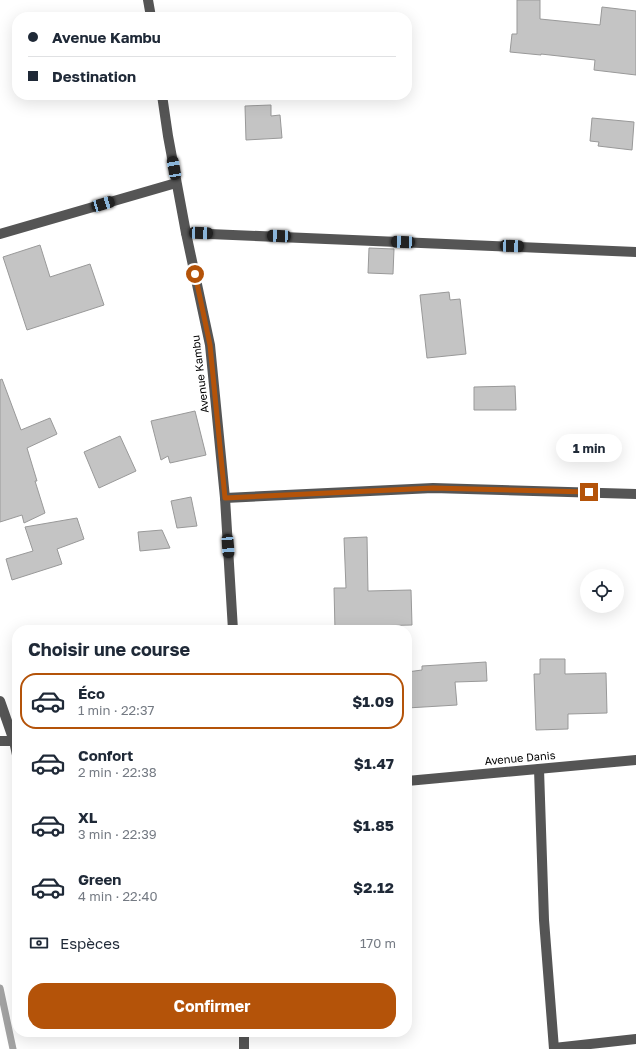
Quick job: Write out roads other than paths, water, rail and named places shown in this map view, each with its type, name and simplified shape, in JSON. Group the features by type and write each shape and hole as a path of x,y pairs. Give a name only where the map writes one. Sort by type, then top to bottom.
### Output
{"street":[{"path":"148,0 150,12"},
{"name":"Avenue Kambu","path":"163,100 176,183 210,345 225,498 233,625"},
{"path":"0,234 176,183"},
{"path":"186,233 636,252"},
{"path":"225,498 433,488 636,494"},
{"path":"0,701 12,735"},
{"path":"0,741 12,741"},
{"name":"Avenue Danis","path":"412,781 636,760"},
{"path":"539,769 544,920 554,1049 636,1038"},
{"path":"244,1037 244,1049"}],"waterway":[{"path":"0,988 13,1049"}]}
